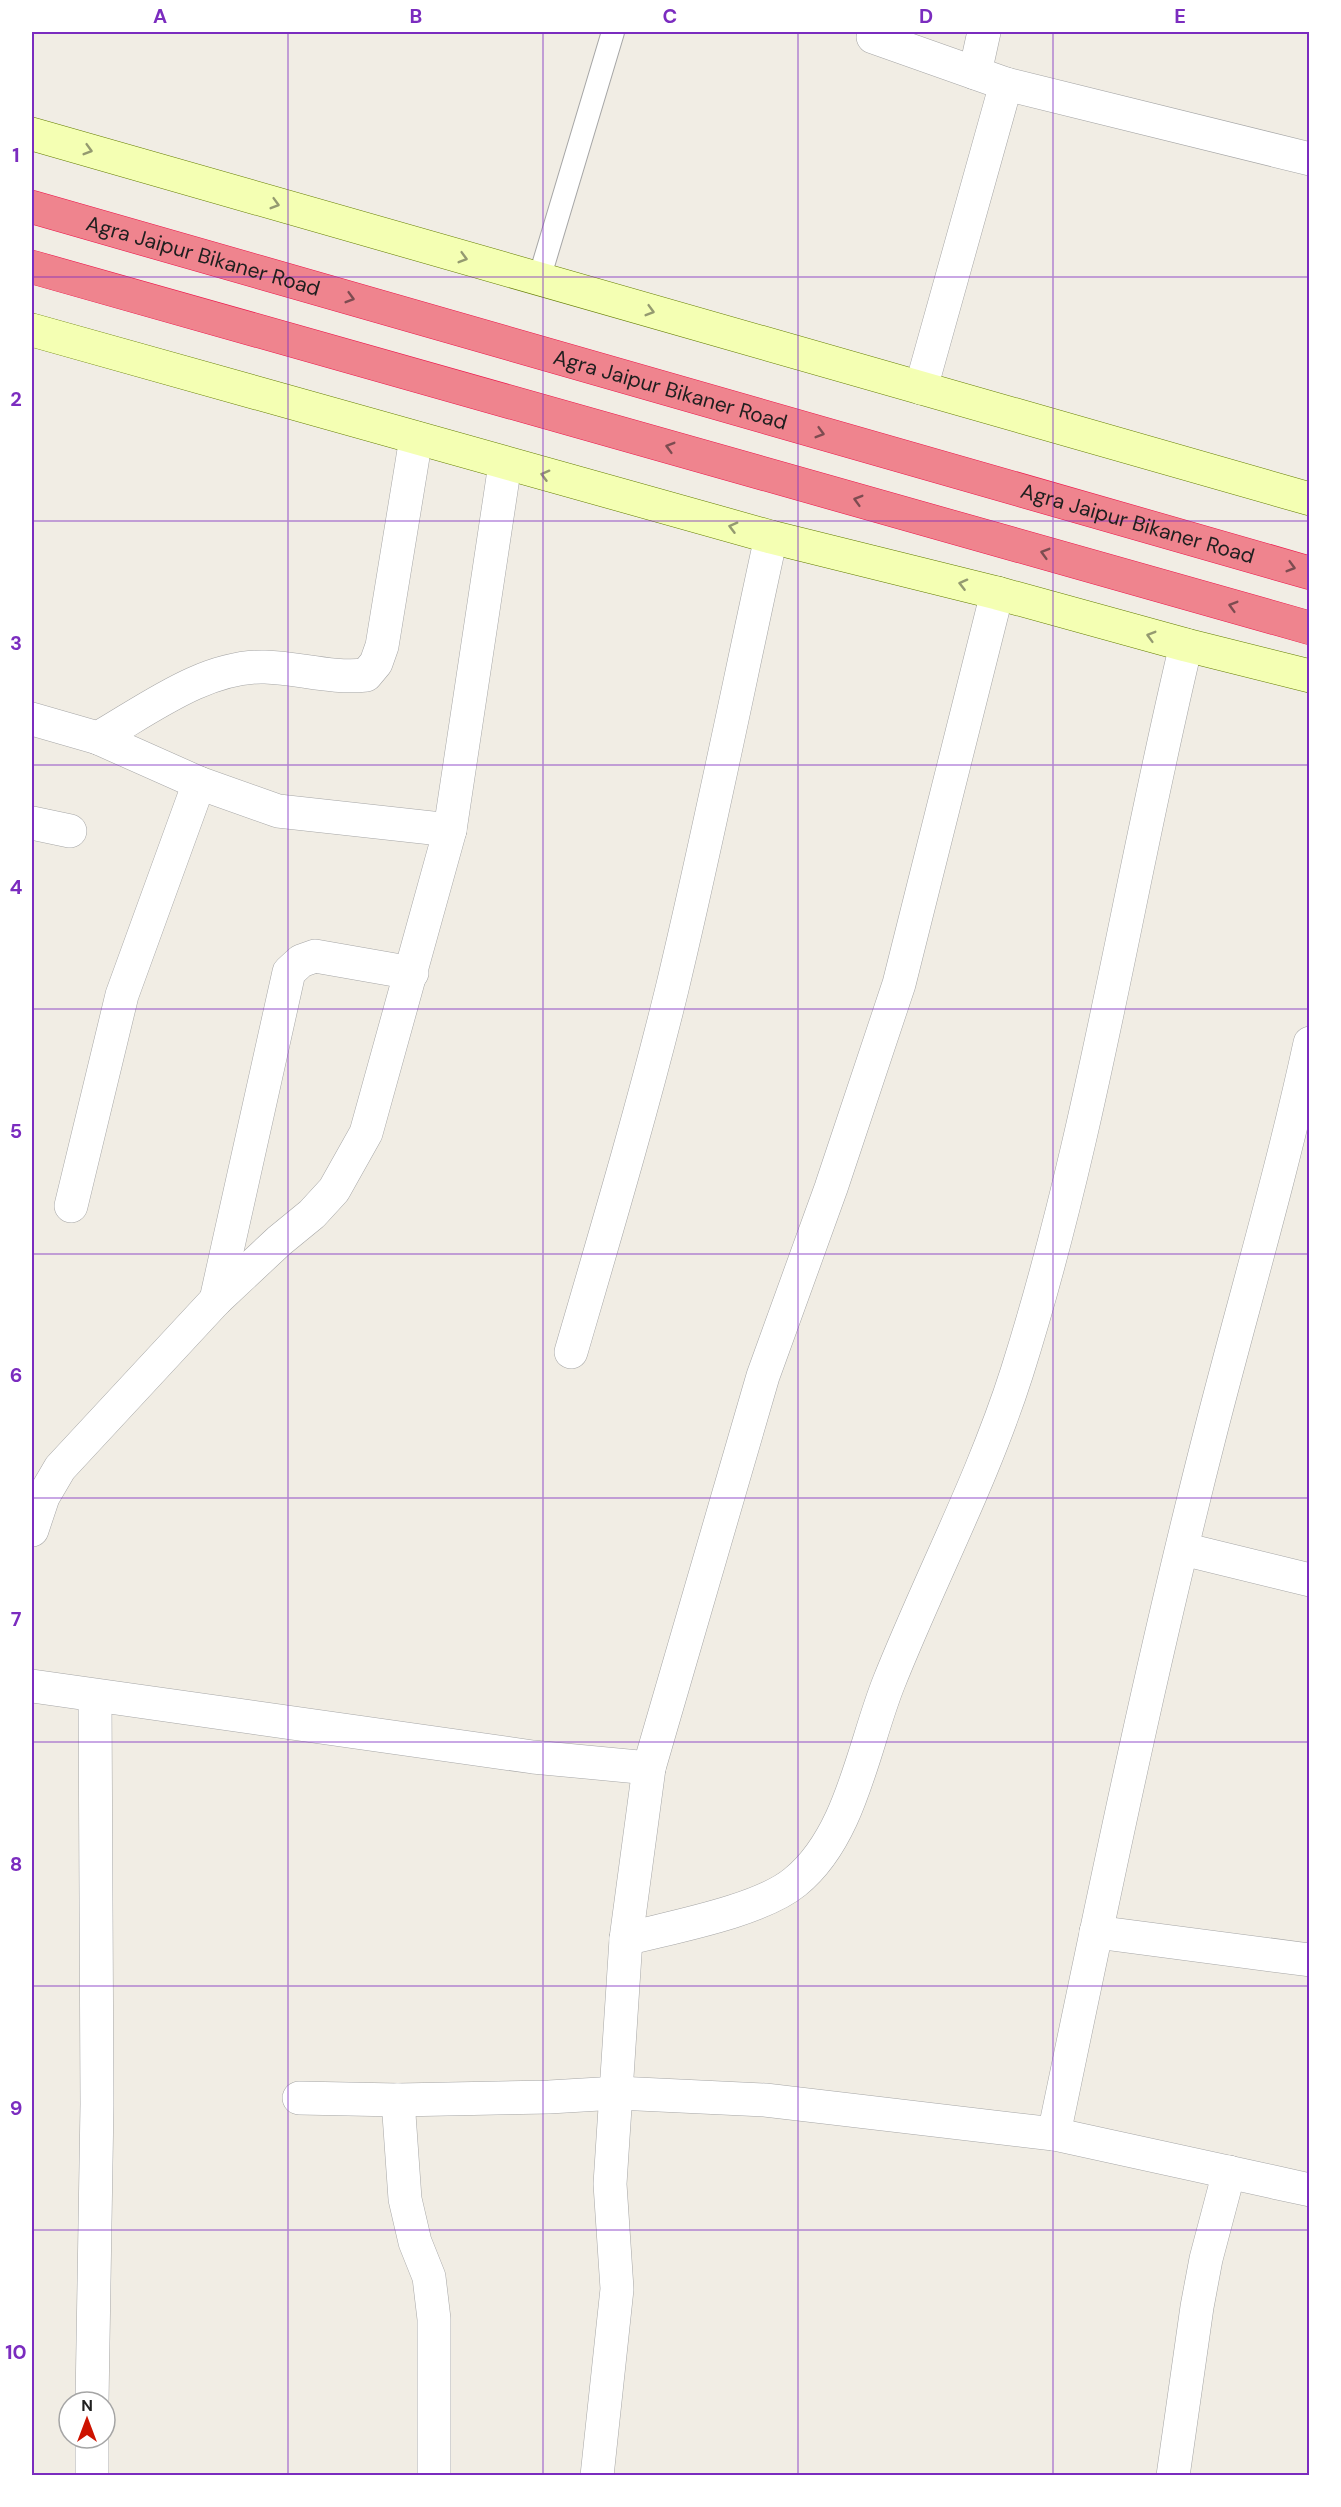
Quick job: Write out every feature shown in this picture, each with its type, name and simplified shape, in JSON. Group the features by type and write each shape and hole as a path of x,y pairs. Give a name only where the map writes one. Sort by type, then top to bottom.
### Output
{"highway":[{"name":"Agra Jaipur Bikaner Road","path":"32,207 1310,573"},
{"path":"32,267 1310,628"}],"street":[{"path":"975,73 984,32"},
{"path":"873,37 1006,84 1310,159"},
{"path":"921,388 1006,84"},
{"path":"32,134 1310,499"},
{"path":"32,330 771,537 997,593 1186,645 1310,676"},
{"path":"98,738 195,683 227,671 264,667 348,677 366,675 376,663 382,646 416,438"},
{"path":"32,1530 43,1497 60,1468 216,1300 279,1241 312,1214 334,1190 348,1169 366,1132 450,830 506,464"},
{"path":"571,1352 650,1078 728,749 771,537"},
{"path":"597,2475 617,2289 610,2184 626,1939 649,1768 763,1376 831,1188 899,984 997,593"},
{"path":"626,1939 757,1903 794,1884 822,1855 843,1815 884,1693 995,1434 1033,1316 1062,1214 1102,1040 1148,809 1186,645"},
{"path":"32,719 98,738 199,783 278,811 450,830"},
{"path":"71,1206 122,995 199,783"},
{"path":"32,823 70,831"},
{"path":"216,1300 289,972 301,961 315,956 412,973"},
{"path":"1054,2134 1142,1714 1211,1431 1253,1279 1310,1043"},
{"path":"1183,1549 1310,1580"},
{"path":"32,1686 533,1757 649,1768"},
{"path":"92,2390 97,2103 95,1696"},
{"path":"1096,1932 1310,1960"},
{"path":"299,2098 398,2100 549,2097 617,2093 765,2100 1054,2134 1310,2190"},
{"path":"398,2100 405,2199 415,2242 429,2277 434,2319 434,2475"},
{"path":"1173,2475 1197,2307 1206,2259 1229,2172"},
{"path":"92,2450 92,2475"}],"lane":[{"path":"538,279 613,32"}]}
